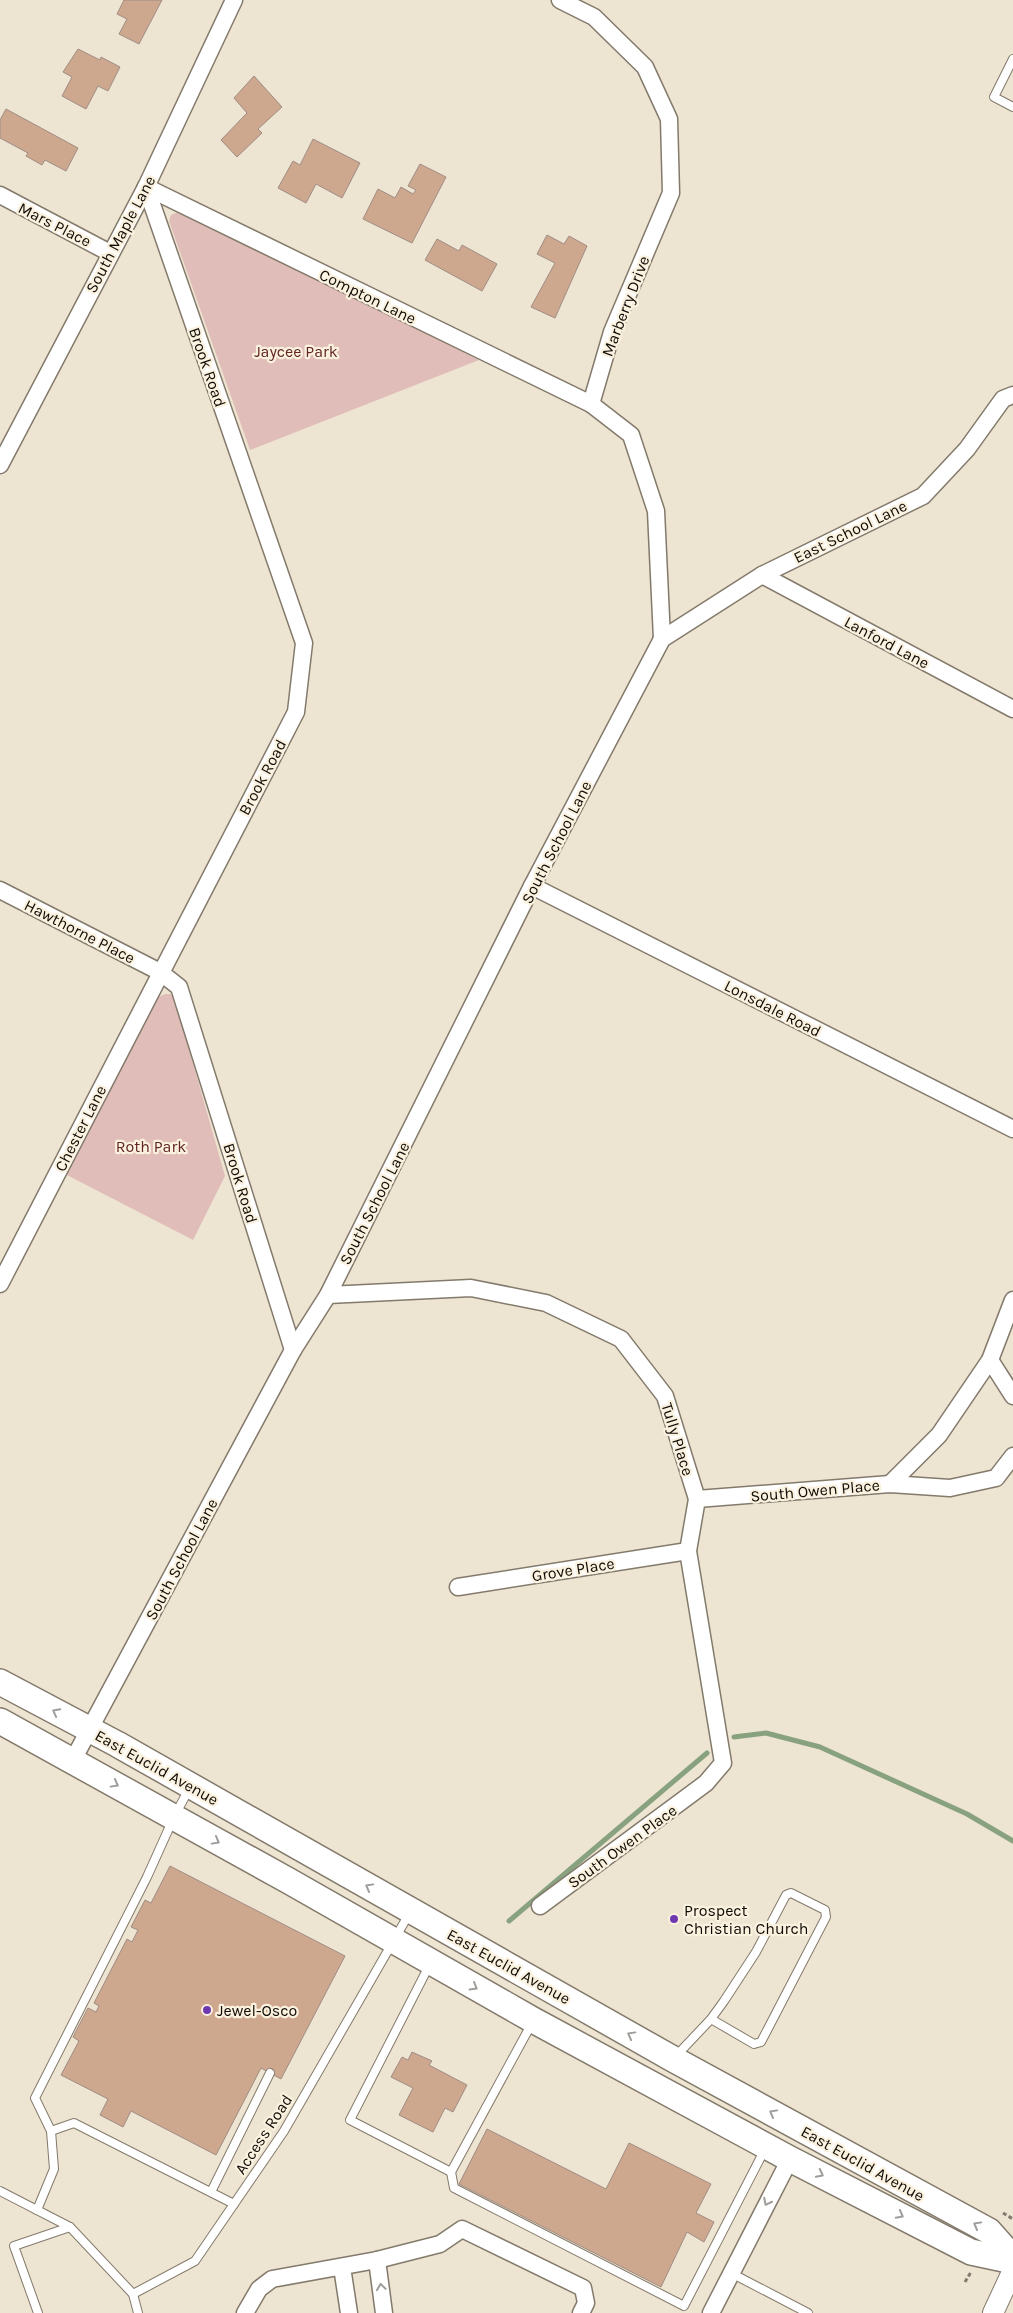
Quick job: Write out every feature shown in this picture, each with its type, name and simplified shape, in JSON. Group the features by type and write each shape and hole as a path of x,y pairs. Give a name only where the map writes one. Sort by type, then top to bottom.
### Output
{"main road":[{"name":"East Euclid Avenue","path":"0,1682 191,1786 673,2059 989,2231 1013,2258"},
{"name":"East Euclid Avenue","path":"0,1721 73,1760 533,2020 790,2159 971,2252 1013,2261"}],"street":[{"name":"South Maple Lane","path":"0,464 146,187 234,0"},
{"name":"Marberry Drive","path":"560,0 594,17 644,67 669,120 671,193 612,332 590,404"},
{"name":"Compton Lane","path":"146,187 590,404"},
{"name":"Brook Road","path":"146,187 304,643 296,712 160,972 179,987 184,998 294,1350"},
{"name":"Mars Place","path":"0,196 110,253"},
{"name":"East School Lane","path":"662,639 762,575 923,496 967,449 1003,399 1013,395"},
{"path":"590,404 631,435 656,511 662,639"},
{"name":"Lanford Lane","path":"762,575 1013,709"},
{"name":"South School Lane","path":"73,1760 294,1350 328,1295 532,886 662,639"},
{"name":"Lonsdale Road","path":"532,886 1013,1129"},
{"name":"Hawthorne Place","path":"0,890 160,972"},
{"name":"Chester Lane","path":"0,1284 160,972"},
{"name":"Tully Place","path":"328,1295 471,1288 546,1303 621,1339 665,1396 697,1499 688,1551 723,1763"},
{"name":"South Owen Place","path":"697,1499 890,1484 939,1435 990,1360 1013,1300"},
{"path":"990,1360 1013,1396"},
{"path":"890,1484 950,1488 996,1478 1013,1456"},
{"name":"Grove Place","path":"458,1588 688,1551"},
{"name":"South Owen Place","path":"540,1906 706,1783 723,1763"},
{"path":"711,2313 790,2159"},
{"path":"245,2313 258,2289 272,2279 377,2260 440,2244 462,2229 583,2288 586,2303 581,2313"},
{"path":"377,2260 384,2313"},
{"path":"342,2267 349,2313"},
{"path":"993,2313 1013,2270"}],"lane":[{"path":"1013,60 994,97 1013,107"},
{"path":"36,2210 54,2169 50,2130 34,2098 147,1878 174,1817 191,1786"},
{"path":"673,2059 711,2019 756,1952 786,1895 791,1893 825,1910 826,1917 760,2042 754,2044 711,2019"},
{"name":"Access Road","path":"134,2294 195,2261 284,2131 411,1911"},
{"path":"431,1962 350,2120 451,2172"},
{"path":"533,2020 451,2172 454,2188 682,2310 766,2146"},
{"path":"211,2192 270,2073"},
{"path":"50,2130 74,2123 234,2204"},
{"path":"0,2191 70,2227 134,2294 138,2313"},
{"path":"38,2313 14,2246 70,2227"},
{"path":"731,2273 808,2313"}],"green space":[{"name":"Jaycee Park","path":"182,210 192,213 479,360 250,450 169,221 171,215"},
{"name":"Roth Park","path":"165,994 171,994 175,1000 225,1176 193,1240 65,1174 154,999"}],"building":[{"path":"124,0 162,0 139,44 119,34 127,19 117,14"},
{"path":"78,49 100,60 101,57 120,67 108,91 98,86 86,109 62,96 72,77 63,72"},
{"path":"254,76 282,107 258,129 262,133 237,157 221,140 247,113 234,98"},
{"path":"6,109 78,148 66,171 45,160 42,165 26,156 28,153 0,138 0,120"},
{"path":"313,139 360,163 342,198 316,184 306,203 278,188 293,161 300,165"},
{"path":"420,164 446,177 412,243 363,219 378,189 395,198 401,187 413,194 416,190 408,186"},
{"path":"547,235 564,244 569,236 587,246 555,318 531,307 555,263 537,254"},
{"path":"437,239 459,251 462,245 497,264 482,291 425,260"},
{"name":"Jewel-Osco","path":"170,1866 345,1956 281,2079 261,2068 216,2155 131,2111 123,2127 100,2115 108,2099 61,2075 79,2041 73,2037 88,2008 96,2012 99,2006 94,2003 127,1939 132,1942 138,1930 131,1927 145,1900 151,1903"},
{"path":"412,2052 432,2061 429,2065 467,2085 453,2112 445,2108 433,2132 399,2115 413,2088 391,2077 402,2057 408,2060"},
{"path":"487,2129 606,2189 629,2143 711,2184 696,2213 714,2222 704,2242 687,2232 661,2287 459,2184"}],"waterway":[{"path":"734,1737 766,1733 820,1747 967,1814 1013,1841"},
{"path":"509,1921 707,1753"}],"place":[{"name":"Prospect Christian Church","path":"674,1919"},
{"name":"Jewel-Osco","path":"207,2010"}]}
